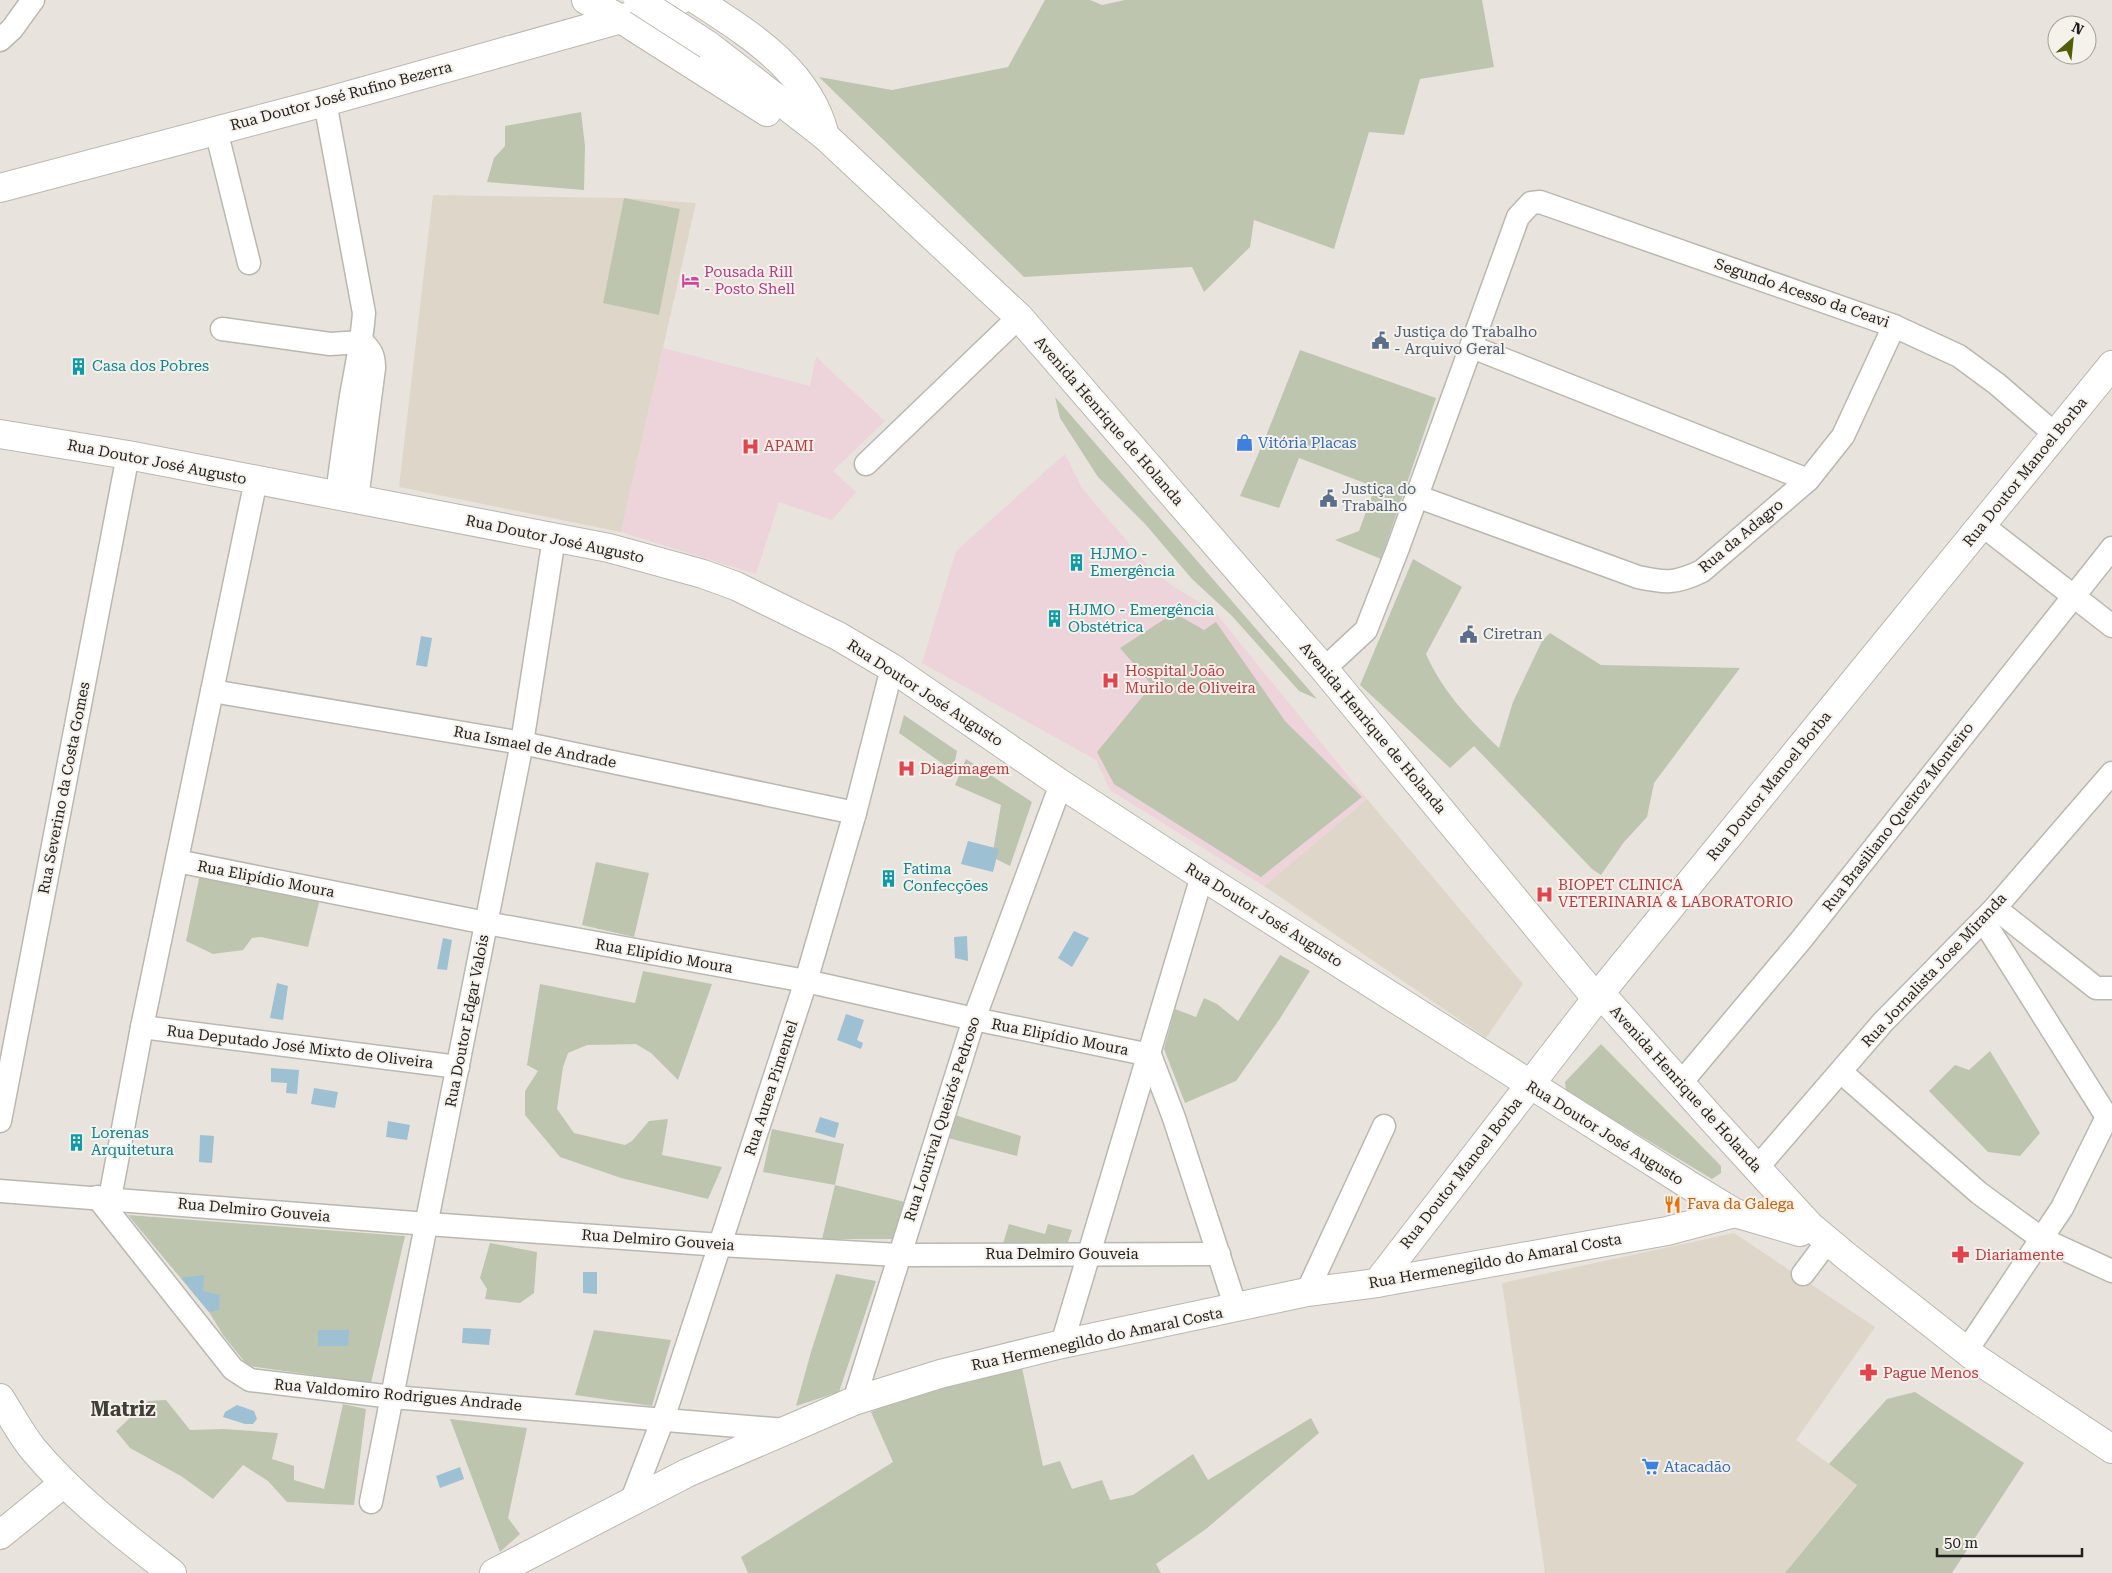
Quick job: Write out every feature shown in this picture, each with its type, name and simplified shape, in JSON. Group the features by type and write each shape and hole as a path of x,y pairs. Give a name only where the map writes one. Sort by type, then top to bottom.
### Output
{"main road":[{"path":"586,0 629,10 732,88 796,132 857,167"},
{"name":"Rua Doutor José Rufino Bezerra","path":"0,188 325,102 629,10 680,0"},
{"path":"697,0 755,38 783,62 814,104 821,119 825,136"},
{"name":"Avenida Henrique de Holanda","path":"629,10 708,45 825,136 1019,317 1324,669 1596,998 1610,1003 1680,1084 1822,1236 1999,1375 2112,1449"},
{"name":"Rua Doutor Manoel Borba","path":"1377,1283 1596,998 2112,365"},
{"name":"Rua Doutor José Augusto","path":"0,434 128,455 609,548 736,586 838,636 892,668 1061,784 1202,876 1529,1085 1735,1213 1800,1232"},
{"path":"1596,998 1600,1011 1800,1232 1980,1380 2112,1467"},
{"name":"Rua Hermenegildo do Amaral Costa","path":"499,1572 687,1473 854,1401 940,1374 1062,1344 1308,1292 1377,1283 1682,1228 1735,1213"},
{"path":"0,1398 32,1448 64,1483 99,1515 172,1573"},
{"path":"0,1535 64,1483"}],"street":[{"path":"0,40 12,29 33,0"},
{"path":"325,102 360,282 364,313 362,342"},
{"path":"216,130 249,263"},
{"name":"Segundo Acesso da Ceavi","path":"1472,346 1518,217 1531,203 1540,202 1894,326 1958,356 1998,384 2056,435"},
{"path":"866,464 1019,317"},
{"name":"Rua da Adagro","path":"1416,496 1638,577 1662,582 1682,581 1702,571 1808,480 1842,436 1894,326"},
{"path":"222,329 330,344 362,342 371,350 374,357 374,368 347,497"},
{"path":"1324,669 1366,630 1472,346 1808,480"},
{"name":"Rua Severino da Costa Gomes","path":"0,1121 128,455"},
{"path":"104,1197 142,1027 256,480"},
{"path":"1982,525 2112,626"},
{"name":"Rua Doutor Edgar Valois","path":"372,1502 522,743 554,538"},
{"name":"Rua Brasiliano Queiroz Monteiro","path":"1680,1084 1800,940 2112,548"},
{"name":"Rua Aurea Pimentel","path":"630,1502 663,1419 806,981 856,813 892,668"},
{"name":"Rua Ismael de Andrade","path":"212,691 522,743 856,813"},
{"name":"Rua Jornalista Jose Miranda","path":"1757,1168 1883,1022 1989,914 2112,773"},
{"name":"Rua Lourival Queirós Pedroso","path":"854,1401 898,1255 974,1019 1061,784"},
{"name":"Rua Elipídio Moura","path":"177,861 486,923 806,981 974,1019 1150,1054"},
{"path":"1062,1344 1202,876"},
{"path":"1989,914 2096,988 2112,988"},
{"path":"1967,1350 2062,1208 2110,1116 1989,914"},
{"name":"Rua Deputado José Mixto de Oliveira","path":"142,1027 458,1067"},
{"path":"1150,1054 1174,1118 1236,1308"},
{"path":"1840,1072 1979,1193 2042,1239 2112,1271"},
{"path":"1308,1292 1384,1126"},
{"name":"Rua Delmiro Gouveia","path":"0,1190 428,1224 721,1245 898,1255 1219,1254"},
{"name":"Rua Valdomiro Rodrigues Andrade","path":"104,1197 233,1369 250,1380 393,1396 785,1430"},
{"path":"1807,1277 1826,1254"}],"shaded area":[{"path":"433,195 624,198 696,203 621,532 399,487"},
{"name":"APAMI","path":"663,348 810,386 816,357 885,421 833,471 856,492 832,520 779,502 756,574 621,532"},
{"name":"Hospital João Murilo de Oliveira","path":"1065,454 1082,488 1149,567 1174,587 1214,611 1367,799 1264,886 1110,790 1096,760 922,663 956,551"},
{"path":"1367,799 1523,984 1486,1038 1264,886"},
{"path":"1734,1233 1875,1327 1796,1440 1857,1484 1785,1573 1545,1573 1502,1283"}],"green space":[{"path":"1045,0 1090,0 1102,5 1125,0 1482,0 1494,67 1420,79 1404,135 1369,132 1334,249 1254,220 1250,247 1204,292 1192,267 1024,277 819,77 892,90 1008,67"},
{"path":"581,112 585,146 584,190 487,182 494,158 505,146 505,126"},
{"path":"624,198 680,209 659,315 603,303"},
{"path":"1300,350 1436,398 1381,559 1335,540 1359,531 1375,487 1299,458 1279,508 1240,496"},
{"path":"1055,397 1317,699 1299,691 1232,616 1192,579 1146,525 1098,477 1060,418"},
{"path":"1413,559 1462,587 1426,654 1448,693 1467,716 1499,748 1513,702 1542,641 1550,633 1601,665 1740,668 1654,783 1647,817 1624,842 1601,875 1592,869 1474,746 1450,768 1360,685"},
{"path":"1174,613 1204,630 1216,622 1285,721 1362,797 1261,877 1114,784 1097,752 1152,685 1120,648"},
{"path":"904,715 957,751 953,771 899,733"},
{"path":"966,759 1032,802 1010,866 992,857 1001,805 955,785"},
{"path":"596,862 649,873 634,937 582,925"},
{"path":"200,874 320,899 308,947 261,937 252,938 243,950 213,954 186,941"},
{"path":"1280,955 1310,971 1279,1020 1236,1081 1185,1103 1164,1049 1175,1009 1196,1017 1204,998 1217,1004 1238,1021"},
{"path":"643,971 712,984 678,1080 651,1053 636,1044 587,1045 568,1053 563,1067 557,1109 574,1133 625,1145 632,1141 649,1121 668,1119 662,1155 722,1167 708,1199 621,1178 560,1157 525,1115 525,1091 538,1071 527,1065 540,984 635,1003"},
{"path":"1601,1044 1721,1166 1721,1173 1712,1179 1566,1091 1565,1082"},
{"path":"1990,1051 2040,1133 2020,1156 1988,1152 1929,1091 1955,1065 1969,1070"},
{"path":"955,1115 1021,1136 1017,1156 948,1138"},
{"path":"772,1129 844,1144 835,1185 763,1172"},
{"path":"835,1185 905,1202 897,1239 822,1239"},
{"path":"128,1215 405,1236 371,1383 248,1366 223,1335 209,1312"},
{"path":"1009,1224 1045,1234 1048,1224 1072,1230 1066,1248 1002,1247"},
{"path":"490,1243 537,1252 534,1293 520,1303 485,1299 487,1289 480,1278"},
{"path":"836,1274 876,1281 839,1392 796,1406 811,1352"},
{"path":"594,1330 671,1340 652,1406 575,1395"},
{"path":"1022,1368 1043,1466 1060,1461 1072,1489 1102,1480 1110,1500 1133,1495 1193,1454 1208,1480 1311,1418 1319,1433 1206,1529 1156,1564 1161,1573 748,1573 741,1557 893,1462 871,1412 914,1393"},
{"path":"1915,1392 2024,1463 1952,1573 1785,1573 1857,1485 1829,1464 1887,1399"},
{"path":"166,1400 190,1430 224,1429 278,1433 272,1459 294,1466 294,1480 324,1489 343,1404 366,1409 354,1505 287,1502 268,1481 243,1465 213,1499 181,1476 130,1448 116,1431 148,1401"},
{"path":"450,1419 527,1428 508,1518 520,1534 500,1552"}],"water":[{"path":"421,636 432,638 427,667 416,665"},
{"path":"968,841 999,849 993,872 961,864"},
{"path":"1074,931 1089,938 1072,967 1058,958"},
{"path":"967,936 968,961 955,958 954,937"},
{"path":"443,938 452,940 447,970 437,969"},
{"path":"277,983 288,986 283,1020 270,1018"},
{"path":"846,1014 864,1020 857,1040 863,1043 861,1049 837,1040"},
{"path":"271,1068 299,1070 297,1094 286,1093 287,1083 271,1082"},
{"path":"314,1088 338,1092 335,1108 311,1104"},
{"path":"820,1117 839,1123 835,1138 815,1132"},
{"path":"388,1121 410,1125 407,1140 386,1137"},
{"path":"200,1135 214,1136 212,1163 199,1162"},
{"path":"583,1272 597,1272 597,1294 583,1293"},
{"path":"204,1275 203,1291 220,1295 219,1310 209,1312 181,1278"},
{"path":"463,1328 491,1329 489,1345 462,1343"},
{"path":"318,1330 349,1330 348,1346 318,1346"},
{"path":"237,1405 254,1411 257,1419 253,1424 245,1424 223,1417 225,1412"},
{"path":"460,1467 464,1479 440,1488 436,1476"}],"place":[{"name":"Pousada Rill - Posto Shell","path":"690,281"},
{"name":"Justiça do Trabalho - Arquivo Geral","path":"1380,341"},
{"name":"Casa dos Pobres","path":"78,366"},
{"name":"Vitória Placas","path":"1244,443"},
{"name":"APAMI","path":"750,446"},
{"name":"Justiça do Trabalho","path":"1328,498"},
{"name":"HJMO - Emergência","path":"1076,563"},
{"name":"HJMO - Emergência Obstétrica","path":"1054,619"},
{"name":"Ciretran","path":"1469,634"},
{"name":"Hospital João Murilo de Oliveira","path":"1111,680"},
{"name":"Diagimagem","path":"906,769"},
{"name":"Fatima Confecções","path":"889,878"},
{"name":"BIOPET CLINICA VETERINARIA & LABORATORIO","path":"1544,894"},
{"name":"Lorenas Arquitetura","path":"77,1142"},
{"name":"Fava da Galega","path":"1673,1204"},
{"name":"Diariamente","path":"1961,1255"},
{"name":"Pague Menos","path":"1869,1373"},
{"name":"Atacadão","path":"1650,1467"}],"district":[{"name":"Matriz","path":"123,1409"}]}
